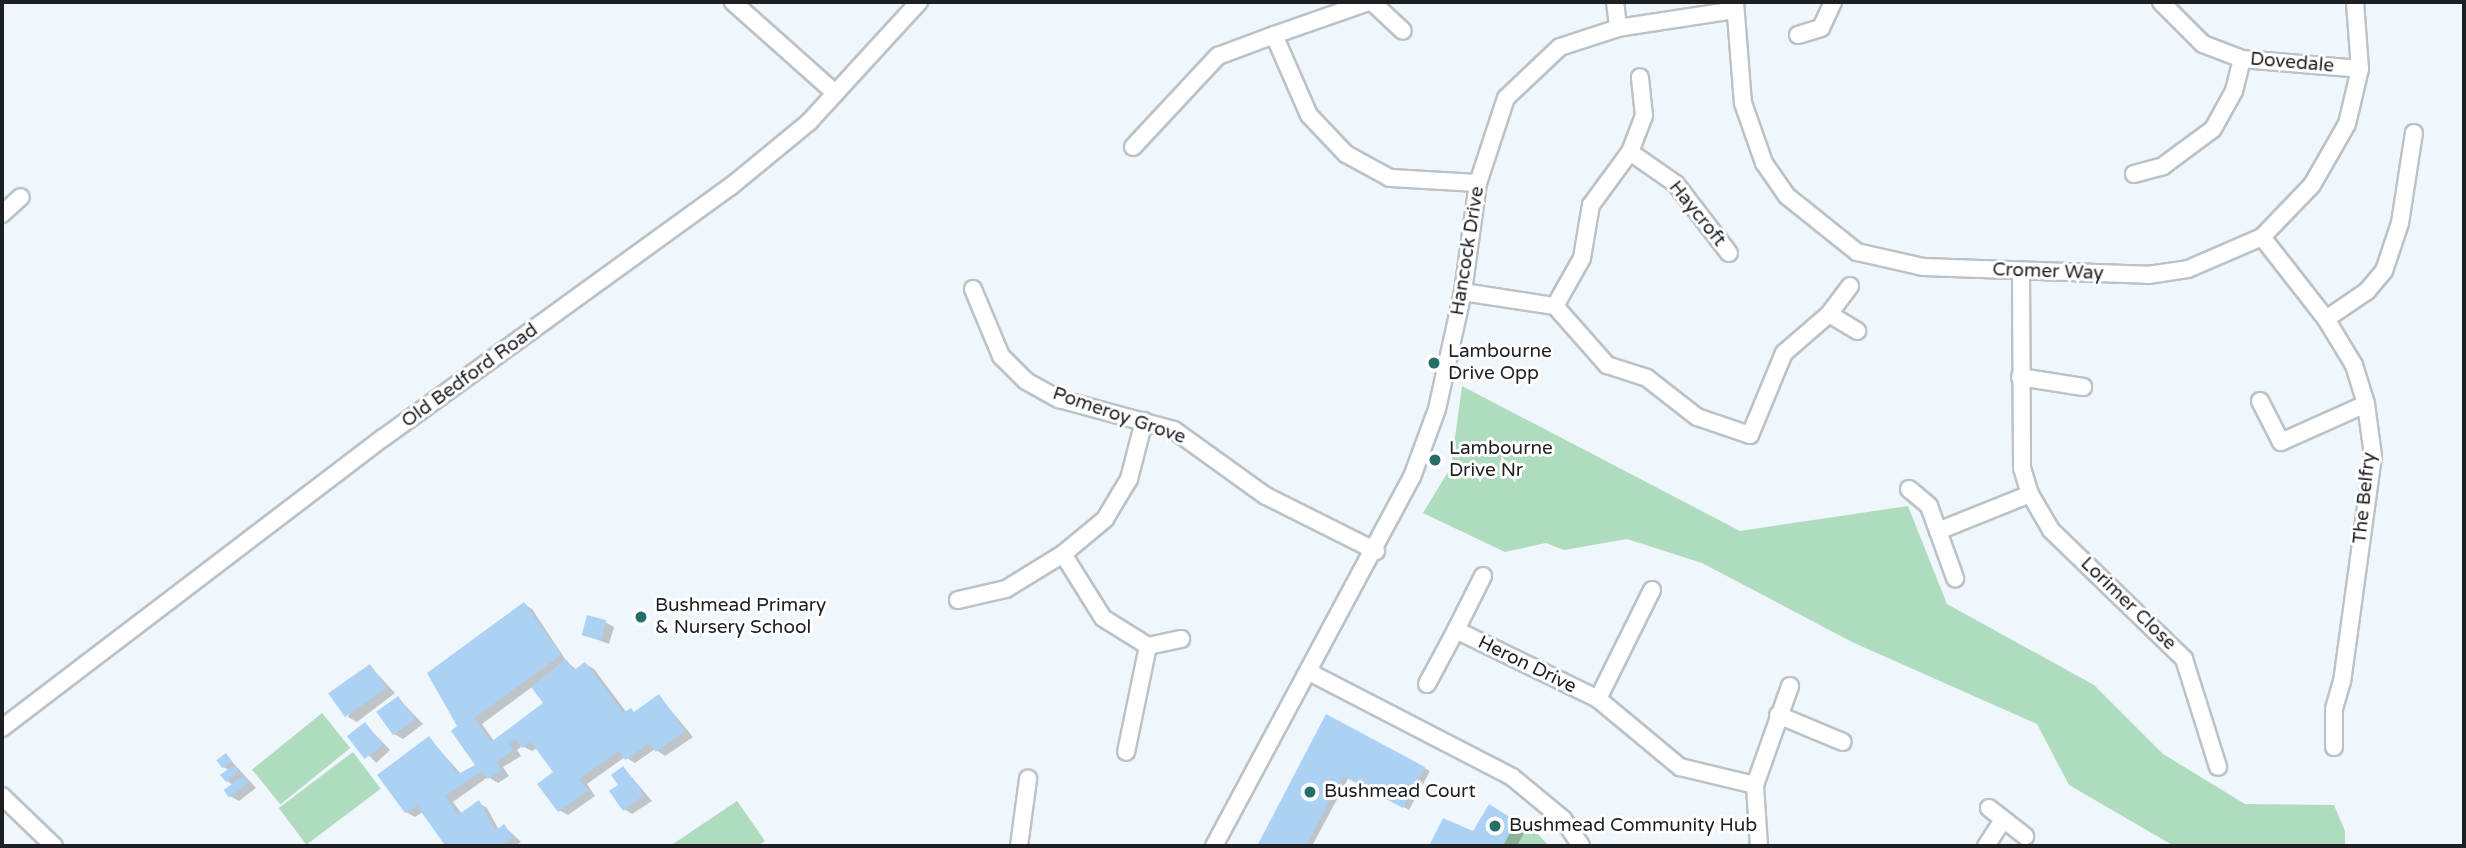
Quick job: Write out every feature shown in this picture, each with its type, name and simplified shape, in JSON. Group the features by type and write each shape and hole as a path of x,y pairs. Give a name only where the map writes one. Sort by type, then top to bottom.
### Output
{"street":[{"path":"733,2 835,93"},
{"name":"Old Bedford Road","path":"2,728 383,438 730,187 809,122 919,2"},
{"path":"1133,147 1218,56 1371,2 1403,31"},
{"path":"1615,2 1618,27"},
{"path":"1798,35 1821,28 1833,2"},
{"name":"Dovedale","path":"2161,2 2203,44 2242,59 2360,69"},
{"name":"Cromer Way","path":"1735,6 1743,103 1764,163 1787,196 1857,252 1923,267 2021,272 2161,273 2188,269 2262,237 2312,185 2347,124 2360,69 2355,2"},
{"name":"Hancock Drive","path":"1214,846 1376,551 1412,477 1437,409 1463,292 1478,183 1506,98 1560,47 1618,27 1735,6"},
{"path":"1274,35 1309,115 1346,154 1390,178 1478,183"},
{"path":"2134,174 2163,166 2213,129 2234,91 2242,59"},
{"path":"1555,306 1582,258 1591,205 1630,152 1644,116 1640,77"},
{"path":"2326,319 2367,291 2384,271 2400,223 2414,133"},
{"name":"Haycroft","path":"1630,152 1676,184 1729,253"},
{"path":"2,214 21,197"},
{"name":"The Belfry","path":"2262,237 2326,319 2354,365 2366,404 2373,456 2342,681 2334,709 2334,747"},
{"name":"Lorimer Close","path":"2021,272 2022,468 2030,494 2050,530 2185,659 2218,767"},
{"path":"1463,292 1555,306 1607,365 1647,378 1697,417 1750,435 1784,353 1829,314 1850,286"},
{"name":"Pomeroy Grove","path":"972,289 1001,356 1026,381 1059,399 1143,421 1194,441 1266,496 1376,551"},
{"path":"1829,314 1857,331"},
{"path":"2020,377 2083,387"},
{"path":"2260,401 2281,442 2366,404"},
{"path":"958,600 1006,589 1063,554 1105,519 1129,478 1143,421"},
{"path":"1909,489 1929,506 1955,578"},
{"path":"1938,531 2030,494"},
{"path":"1063,554 1103,618 1148,646 1181,639"},
{"name":"Heron Drive","path":"1427,684 1483,576"},
{"name":"Heron Drive","path":"1598,699 1652,590"},
{"name":"Heron Drive","path":"1456,630 1598,699 1680,767 1755,785"},
{"path":"1125,752 1148,646"},
{"path":"1309,672 1512,776 1563,819 1581,846"},
{"path":"1759,846 1755,785 1790,687"},
{"path":"1778,715 1843,742"},
{"path":"1019,846 1028,779"},
{"path":"2,796 54,846"},
{"path":"1989,808 2025,836"},
{"path":"1986,846 2003,820"}],"green space":[{"path":"1462,386 1740,531 1908,506 1947,604 2094,685 2163,754 2245,804 2334,805 2345,831 2345,846 2174,846 2069,785 2037,724 1852,642 1702,563 1627,539 1564,550 1546,543 1505,552 1423,513 1451,467"},
{"path":"322,713 350,748 280,805 252,770"},
{"path":"353,752 381,789 306,845 279,808"},
{"path":"737,801 765,841 757,846 670,846"},
{"path":"1516,821 1537,833 1549,846 1503,846"}],"building":[{"path":"524,602 561,655 474,718 491,742 543,703 531,687 566,659 574,670 585,662 623,713 631,708 634,712 659,694 685,731 656,752 649,743 625,760 619,751 579,779 588,791 558,812 537,784 553,772 531,742 522,748 516,739 509,744 514,750 496,762 502,770 488,779 482,771 445,796 458,815 479,800 495,831 504,824 513,837 501,846 440,846 444,844 417,806 405,813 377,775 429,736 458,774 475,765 451,731 457,726 427,673"},
{"path":"587,615 606,620 601,640 582,635"},
{"path":"370,664 387,688 345,717 328,693"},
{"path":"398,696 415,719 393,735 376,712"},
{"name":"Bushmead Court","path":"1326,714 1425,767 1403,808 1343,776 1306,846 1257,846"},
{"path":"365,722 383,745 365,759 347,736"},
{"path":"226,753 232,761 222,768 216,760"},
{"path":"234,765 239,771 226,782 220,775"},
{"path":"623,766 644,795 623,811 609,791 618,785 611,775"},
{"path":"243,776 248,783 229,797 224,790"},
{"name":"Bushmead Community Hub","path":"1489,804 1516,821 1503,846 1429,846 1443,818 1473,831"}],"place":[{"name":"Lambourne Drive Opp","path":"1434,363"},
{"name":"Lambourne Drive Nr","path":"1435,460"},
{"name":"Bushmead Primary & Nursery School","path":"641,617"},
{"name":"Bushmead Court","path":"1310,792"},
{"name":"Bushmead Community Hub","path":"1495,826"}]}
